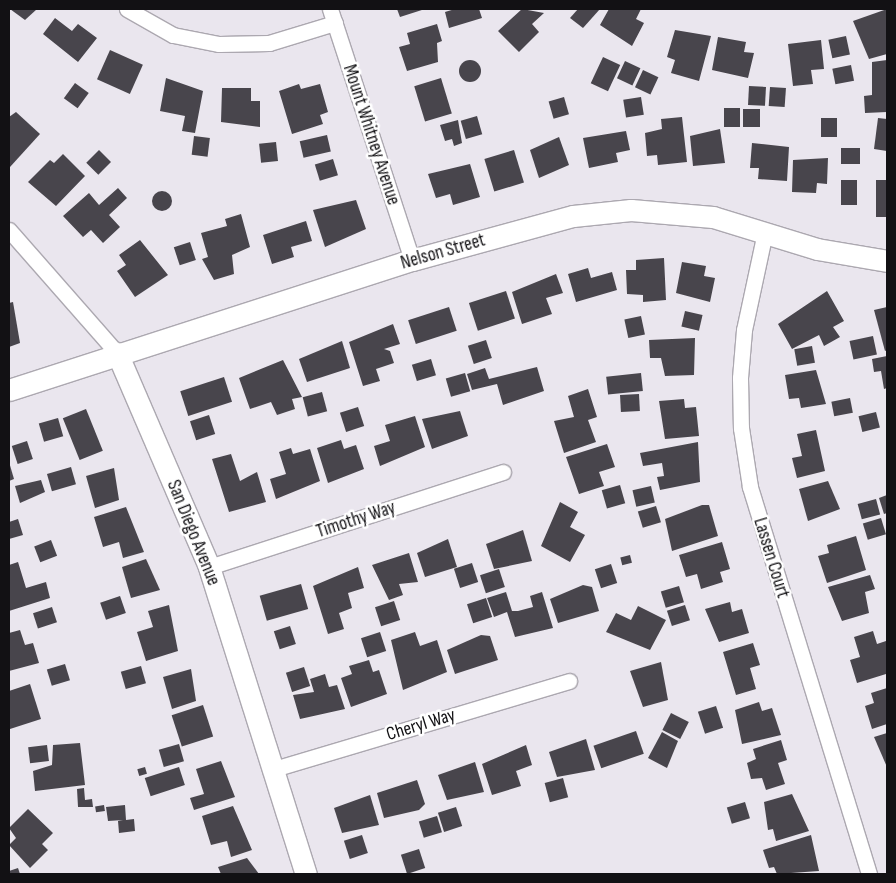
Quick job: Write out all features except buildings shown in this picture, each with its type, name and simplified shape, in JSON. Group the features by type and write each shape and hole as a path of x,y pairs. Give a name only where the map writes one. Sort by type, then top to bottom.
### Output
{"street":[{"path":"127,9 173,35 219,44 269,43 333,16"},
{"name":"Mount Whitney Avenue","path":"333,16 412,260"},
{"name":"Nelson Street","path":"9,390 412,260 573,216 631,210 713,217 826,251 887,261"},
{"name":"San Diego Avenue","path":"9,230 117,354 209,567 306,874"},
{"name":"Lassen Court","path":"765,232 744,330 740,378 741,428 749,477 761,528 869,874"},
{"name":"Timothy Way","path":"209,567 503,472"},
{"name":"Cheryl Way","path":"274,769 569,681"}]}
